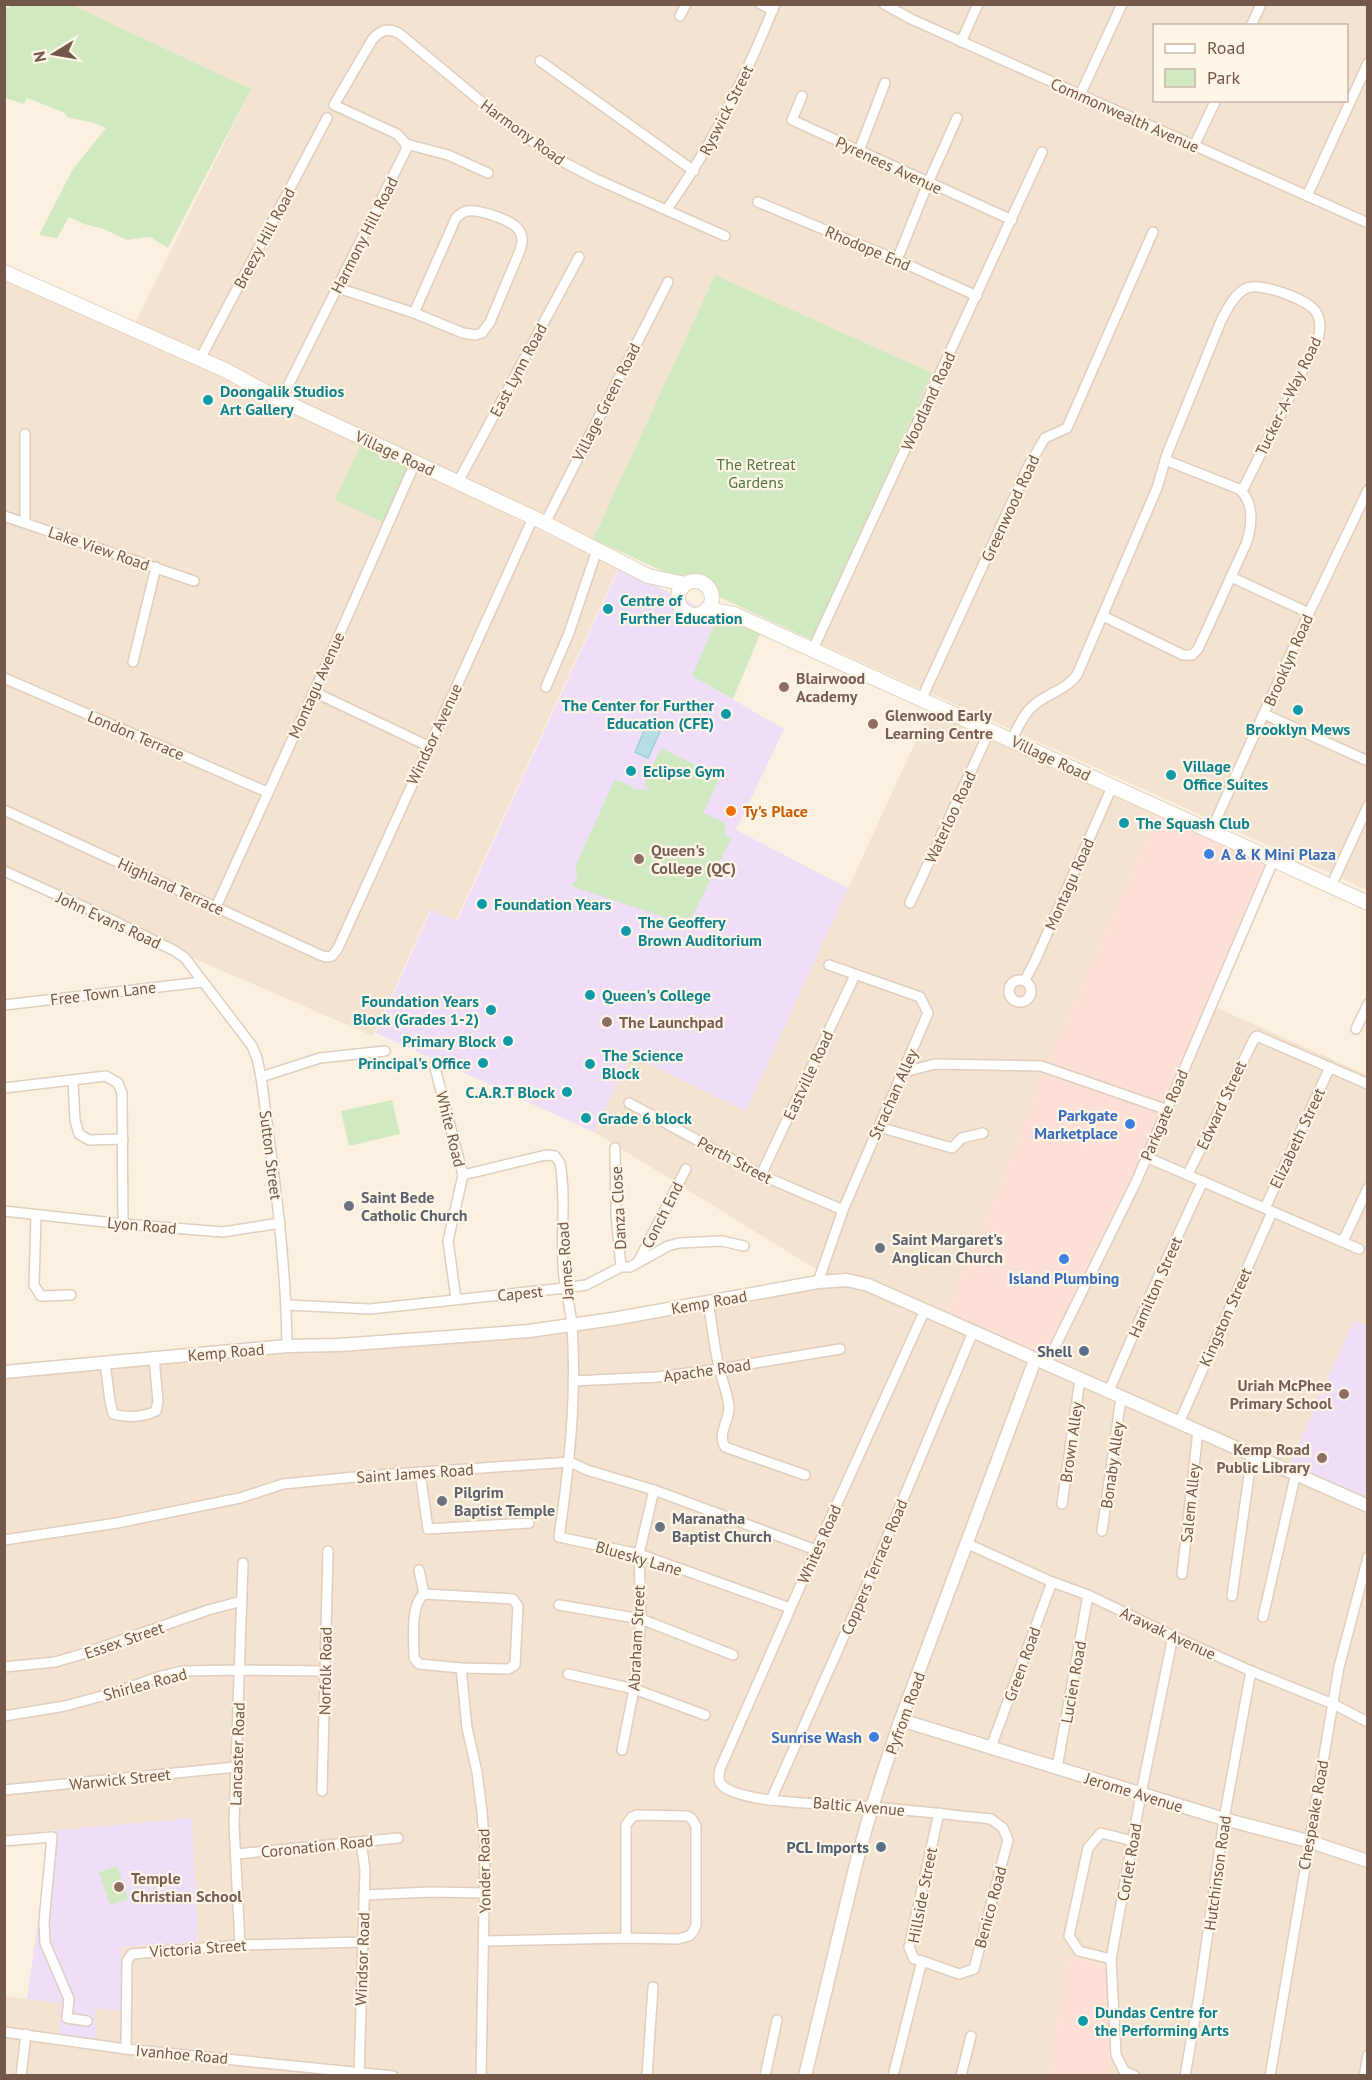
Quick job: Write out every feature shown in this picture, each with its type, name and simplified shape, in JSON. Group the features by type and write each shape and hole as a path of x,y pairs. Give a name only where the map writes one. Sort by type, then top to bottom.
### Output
{"main road":[{"name":"Village Road","path":"4,272 200,359 281,400 539,520 653,578 678,600 682,609 689,614 698,614 707,609 734,614 1368,903"},
{"name":"Village Road","path":"653,578 685,584 693,581 701,582 734,614"},
{"path":"678,600 685,584"},
{"path":"707,609 711,594"}],"street":[{"path":"680,16 686,4"},
{"path":"760,4 774,7"},
{"name":"Commonwealth Avenue","path":"884,4 961,42 1368,224"},
{"path":"961,42 978,4"},
{"path":"1080,95 1122,4"},
{"path":"1252,24 1261,4"},
{"name":"Ryswick Street","path":"667,209 694,171 741,86 774,7"},
{"name":"Harmony Road","path":"406,144 397,134 334,105 376,35 386,30 393,30 400,34 508,124 554,157 596,179 725,236"},
{"path":"540,61 694,171"},
{"path":"1307,196 1368,63"},
{"path":"859,151 885,83"},
{"name":"Pyrenees Avenue","path":"802,96 792,120 1012,219"},
{"path":"1194,146 1215,102"},
{"name":"Breezy Hill Road","path":"200,359 327,118"},
{"path":"897,260 957,118"},
{"path":"406,144 448,155 488,173"},
{"name":"Harmony Hill Road","path":"281,400 402,159 406,144"},
{"name":"Woodland Road","path":"813,649 1042,152"},
{"name":"Rhodope End","path":"758,202 977,296"},
{"path":"338,288 414,313 463,333 475,335 482,333 490,322 519,253 523,241 519,230 510,223 478,210 462,212 456,218 414,313"},
{"name":"Greenwood Road","path":"922,698 1029,465 1045,438 1067,428 1153,232"},
{"name":"East Lynn Road","path":"458,482 579,257"},
{"name":"Village Green Road","path":"539,520 668,282"},
{"name":"Tucker-A-Way Road","path":"1012,739 1025,714 1031,708 1074,679 1156,488 1165,460 1226,311 1237,296 1248,288 1260,286 1312,307 1317,314 1320,331 1316,344 1242,491"},
{"path":"25,434 25,522"},
{"path":"1103,615 1183,655 1192,656 1198,649 1246,544 1250,529 1250,508 1242,491 1165,460"},
{"name":"Montagu Avenue","path":"216,907 415,463"},
{"name":"Brooklyn Road","path":"1211,831 1309,613 1368,490"},
{"name":"Lake View Road","path":"4,516 194,582"},
{"name":"Windsor Avenue","path":"336,951 428,746 539,520"},
{"path":"546,687 569,633 597,550"},
{"path":"133,662 156,567"},
{"path":"1231,577 1309,613"},
{"name":"London Terrace","path":"4,678 267,792"},
{"path":"314,692 428,746"},
{"path":"1264,714 1368,761"},
{"name":"Waterloo Road","path":"910,903 990,730"},
{"name":"Montagu Road","path":"1025,980 1112,787"},
{"path":"1331,886 1368,806"},
{"name":"Highland Terrace","path":"4,810 323,956 330,957 336,951"},
{"name":"Parkgate Road","path":"1040,1362 1136,1182 1273,861"},
{"name":"John Evans Road","path":"4,871 106,916 175,951 185,958 202,982"},
{"name":"Strachan Alley","path":"818,1282 843,1210 928,1013 920,997 829,965"},
{"name":"Eastville Road","path":"761,1175 855,975"},
{"name":"Free Town Lane","path":"4,1005 202,982"},
{"name":"Sutton Street","path":"202,982 252,1046 257,1058 280,1223 287,1305 287,1346"},
{"path":"1356,1029 1368,1004"},
{"name":"Edward Street","path":"1188,1174 1255,1037 1330,1067"},
{"path":"261,1077 320,1058 385,1051"},
{"name":"White Road","path":"434,1064 463,1175 448,1241 456,1299"},
{"path":"904,1072 935,1064 1041,1066 1166,1109"},
{"path":"1330,1067 1368,1084"},
{"name":"Elizabeth Street","path":"1268,1210 1330,1067"},
{"path":"4,1088 106,1077 118,1083 122,1093 123,1224"},
{"path":"73,1082 75,1120 79,1134 88,1140 123,1139"},
{"name":"Perth Street","path":"629,1103 761,1175 843,1210"},
{"path":"879,1127 952,1148 962,1138 983,1133"},
{"name":"Danza Close","path":"615,1148 616,1213 621,1267"},
{"name":"James Road","path":"463,1175 546,1155 557,1158 561,1171 565,1288 572,1325 573,1381 570,1462"},
{"path":"1146,1157 1359,1249"},
{"name":"Conch End","path":"638,1262 686,1169"},
{"name":"Hamilton Street","path":"1108,1393 1203,1181"},
{"path":"1343,1241 1368,1188"},
{"name":"Kingston Street","path":"1179,1423 1268,1210"},
{"name":"Lyon Road","path":"4,1211 223,1232 280,1223"},
{"path":"36,1215 34,1275 37,1291 41,1296 71,1295"},
{"name":"Capest","path":"287,1305 370,1310 565,1288 586,1285 621,1267 630,1267 668,1246 679,1243 722,1241 744,1245"},
{"name":"Kemp Road","path":"4,1372 287,1346 339,1345 529,1330 572,1325 818,1282 834,1280 858,1282 1368,1506"},
{"path":"708,1301 719,1369 729,1409 722,1433 722,1442 725,1447 805,1475"},
{"name":"Whites Road","path":"718,1779 720,1769 790,1608 925,1311"},
{"name":"Coppers Terrace Road","path":"771,1800 873,1571 974,1332"},
{"name":"Apache Road","path":"573,1381 657,1377 719,1369 840,1348"},
{"path":"105,1363 113,1414 125,1417 156,1411 159,1401 154,1358"},
{"name":"Pyfrom Road","path":"805,2076 872,1807 901,1720 1040,1362"},
{"name":"Brown Alley","path":"1062,1504 1080,1379"},
{"name":"Bonaby Alley","path":"1102,1531 1121,1398"},
{"name":"Salem Alley","path":"1182,1574 1198,1431"},
{"path":"1232,1596 1252,1454"},
{"name":"Saint James Road","path":"4,1540 117,1523 240,1498 283,1484 570,1462 587,1470 654,1490 816,1550"},
{"name":"Bluesky Lane","path":"570,1462 559,1537 639,1554 790,1608"},
{"path":"420,1472 428,1529 529,1523"},
{"path":"1263,1617 1296,1473"},
{"name":"Abraham Street","path":"622,1750 634,1689 641,1619 639,1554 654,1490"},
{"name":"Arawak Avenue","path":"968,1544 1251,1671 1333,1704 1368,1722"},
{"name":"Norfolk Road","path":"322,1791 328,1551"},
{"name":"Chespeake Road","path":"1270,2076 1333,1704 1344,1647 1368,1557"},
{"name":"Lancaster Road","path":"240,1945 234,1824 243,1563"},
{"path":"419,1570 424,1594"},
{"name":"Green Road","path":"991,1747 1052,1582"},
{"path":"424,1594 513,1599 518,1606 515,1665 508,1669 461,1668 419,1664 414,1658 415,1607 418,1598 424,1594"},
{"name":"Lucien Road","path":"1057,1768 1088,1596"},
{"name":"Essex Street","path":"4,1667 55,1662 208,1610 242,1601"},
{"path":"559,1605 641,1619 733,1655"},
{"name":"Corlet Road","path":"1135,2076 1124,2071 1116,2055 1112,1959 1132,1840 1173,1636"},
{"name":"Yonder Road","path":"461,1668 467,1728 477,1772 482,1812 485,1893 481,2076"},
{"name":"Shirlea Road","path":"4,1716 65,1706 183,1671 324,1671"},
{"name":"Hutchinson Road","path":"1185,2076 1224,1819 1251,1671"},
{"path":"568,1674 634,1689 705,1715"},
{"name":"Jerome Avenue","path":"901,1720 1224,1819 1308,1841 1368,1861"},
{"name":"Warwick Street","path":"4,1790 236,1767"},
{"name":"Baltic Avenue","path":"718,1779 720,1784 742,1795 771,1800 991,1819 1003,1828"},
{"name":"Hillside Street","path":"894,2076 922,1961 914,1959 909,1947 939,1813"},
{"path":"484,1941 678,1939 689,1936 696,1925 696,1826 687,1816 637,1815 632,1817 626,1825 626,1938"},
{"name":"Benico Road","path":"922,1961 959,1974 974,1969 1008,1840 1003,1828"},
{"path":"1112,1959 1079,1951 1069,1936 1089,1848 1101,1833 1132,1840"},
{"path":"4,1840 52,1837 44,1922 45,1943 69,2000 67,2018 87,2021"},
{"name":"Coronation Road","path":"237,1854 398,1838"},
{"name":"Windsor Road","path":"359,2074 364,1895 361,1842"},
{"path":"364,1895 431,1892 485,1893"},
{"name":"Victoria Street","path":"126,2049 127,1960 132,1954 240,1945 362,1942"},
{"path":"647,2076 653,1987"},
{"path":"765,2076 777,2020"},
{"name":"Ivanhoe Road","path":"4,2032 126,2049 393,2076"},
{"path":"21,2076 26,2034"},
{"path":"961,2076 971,2036"},
{"path":"1364,2076 1368,2055"}],"shaded area":[{"path":"72,5 1367,5 1367,890 812,640 932,373 715,275 593,539 135,323 251,89"},
{"path":"5,280 231,381 618,568 456,920 430,910 373,1036 195,959 5,867"},
{"name":"Queen's College (QC)","path":"619,568 718,616 692,676 784,729 736,830 848,888 746,1111 631,1055 594,1132 376,1033 431,910 457,921"},
{"path":"930,710 1157,813 1042,1073 1015,1146 945,1315 856,1277 824,1274 594,1132 630,1055 746,1111"},
{"path":"1157,813 1277,868 1137,1189 1054,1363 945,1315 1015,1146 1042,1073"},
{"path":"1215,1007 1367,1075 1367,1500 1054,1363 1137,1189"},
{"path":"839,1286 871,1292 895,1301 1006,1354 1367,1512 1367,2075 1110,2075 1108,1966 1066,1955 1049,2075 353,2076 319,2072 319,2076 5,2075 5,1996 121,2011 121,1947 198,1942 192,1818 5,1835 5,1378 629,1320"},
{"name":"Uriah McPhee Primary School","path":"1354,1320 1367,1326 1367,1497 1290,1463"},
{"name":"Temple Christian School","path":"192,1818 198,1942 121,1947 121,2011 95,2008 96,2041 60,2036 59,2003 27,1999 51,1831"},
{"name":"Dundas Centre for the Performing Arts","path":"1066,1955 1108,1966 1110,2075 1049,2076"}],"green space":[{"path":"12,5 72,5 251,89 168,248 150,237 127,240 69,217 57,238 39,235 73,169 106,128 91,122 69,118 63,112 27,98 24,104 5,98 5,10"},
{"name":"The Retreat Gardens","path":"715,275 932,373 812,640 593,539"},
{"path":"360,446 408,468 383,522 335,500"},
{"path":"718,616 760,634 733,699 692,676"},
{"path":"661,748 720,777 703,813 725,823 725,835 731,839 688,925 571,886 577,879 576,865 615,779 634,789 652,790 644,785"},
{"path":"392,1100 400,1134 349,1146 341,1111"},
{"path":"117,1866 128,1899 110,1905 99,1872"}],"water":[{"path":"647,724 661,729 648,758 635,752"}],"place":[{"name":"Doongalik Studios Art Gallery","path":"208,400"},
{"name":"Centre of Further Education","path":"608,609"},
{"name":"Blairwood Academy","path":"784,687"},
{"name":"Brooklyn Mews","path":"1298,710"},
{"name":"The Center for Further Education (CFE)","path":"726,714"},
{"name":"Glenwood Early Learning Centre","path":"873,724"},
{"name":"Eclipse Gym","path":"631,771"},
{"name":"Village Office Suites","path":"1171,775"},
{"name":"Ty's Place","path":"731,811"},
{"name":"The Squash Club","path":"1124,823"},
{"name":"A & K Mini Plaza","path":"1209,854"},
{"name":"Queen's College (QC)","path":"639,859"},
{"name":"Foundation Years","path":"482,904"},
{"name":"The Geoffery Brown Auditorium","path":"626,931"},
{"name":"Queen's College","path":"590,995"},
{"name":"Foundation Years Block (Grades 1-2)","path":"491,1010"},
{"name":"The Launchpad","path":"607,1022"},
{"name":"Primary Block","path":"508,1041"},
{"name":"Principal's Office","path":"483,1063"},
{"name":"The Science Block","path":"590,1064"},
{"name":"C.A.R.T Block","path":"567,1092"},
{"name":"Grade 6 block","path":"586,1118"},
{"name":"Parkgate Marketplace","path":"1130,1124"},
{"name":"Saint Bede Catholic Church","path":"349,1206"},
{"name":"Saint Margaret's Anglican Church","path":"880,1248"},
{"name":"Island Plumbing","path":"1064,1259"},
{"name":"Shell","path":"1084,1351"},
{"name":"Uriah McPhee Primary School","path":"1344,1394"},
{"name":"Kemp Road Public Library","path":"1322,1458"},
{"name":"Pilgrim Baptist Temple","path":"442,1501"},
{"name":"Maranatha Baptist Church","path":"660,1527"},
{"name":"Sunrise Wash","path":"874,1737"},
{"name":"PCL Imports","path":"881,1847"},
{"name":"Temple Christian School","path":"119,1887"},
{"name":"Dundas Centre for the Performing Arts","path":"1083,2021"}]}
